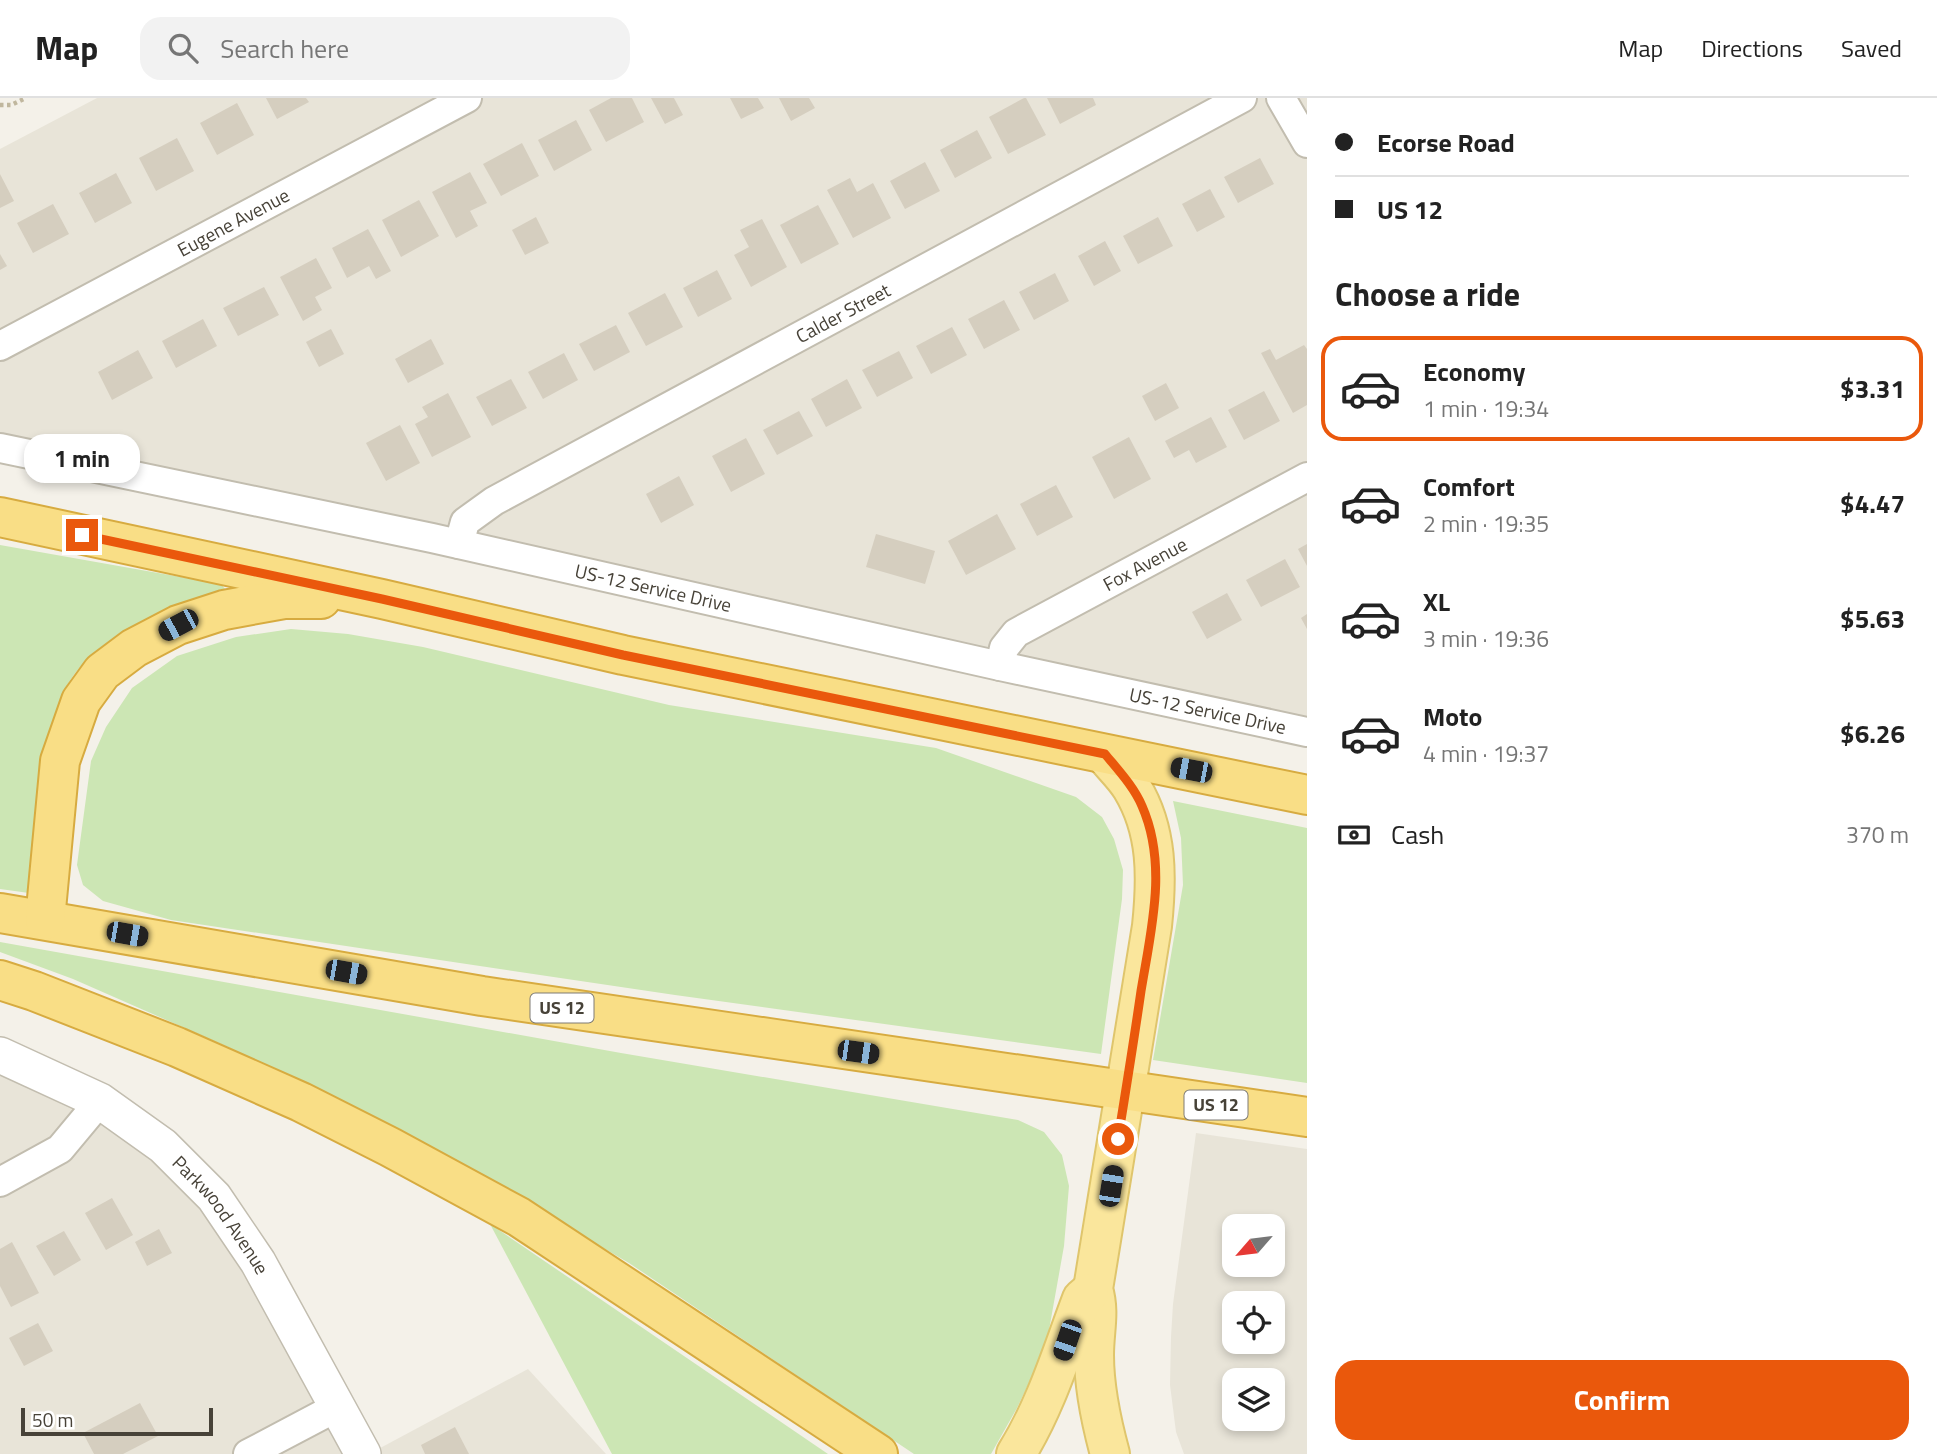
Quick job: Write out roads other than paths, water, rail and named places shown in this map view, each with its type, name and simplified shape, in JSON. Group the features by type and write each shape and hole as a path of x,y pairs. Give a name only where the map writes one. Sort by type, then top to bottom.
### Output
{"highway":[{"path":"0,517 382,599 623,655 1307,794"},
{"path":"45,920 60,761 81,701 102,672 134,648 178,625 224,610 284,600 382,599"},
{"name":"US 12","path":"0,913 482,996 1307,1117"},
{"path":"0,980 177,1047 301,1102 390,1147 519,1217 878,1454"}],"main road":[{"path":"1105,754 1131,786 1143,807 1152,837 1156,866 1152,926 1095,1282 1098,1305 1094,1354 1097,1399 1110,1454"},
{"path":"1016,1454 1032,1428 1082,1299 1095,1282"}],"street":[{"name":"Eugene Avenue","path":"0,346 467,98"},
{"name":"Calder Street","path":"459,544 465,522 494,501 1242,98"},
{"path":"1281,98 1307,143"},
{"name":"US-12 Service Drive","path":"0,448 459,544 1307,732"},
{"name":"Fox Avenue","path":"1000,666 1004,648 1016,633 1307,477"},
{"name":"Parkwood Avenue","path":"0,1055 100,1101 163,1146 214,1197 258,1262 363,1454"},
{"path":"0,1182 60,1149 100,1101"},
{"path":"248,1454 337,1407"}]}
